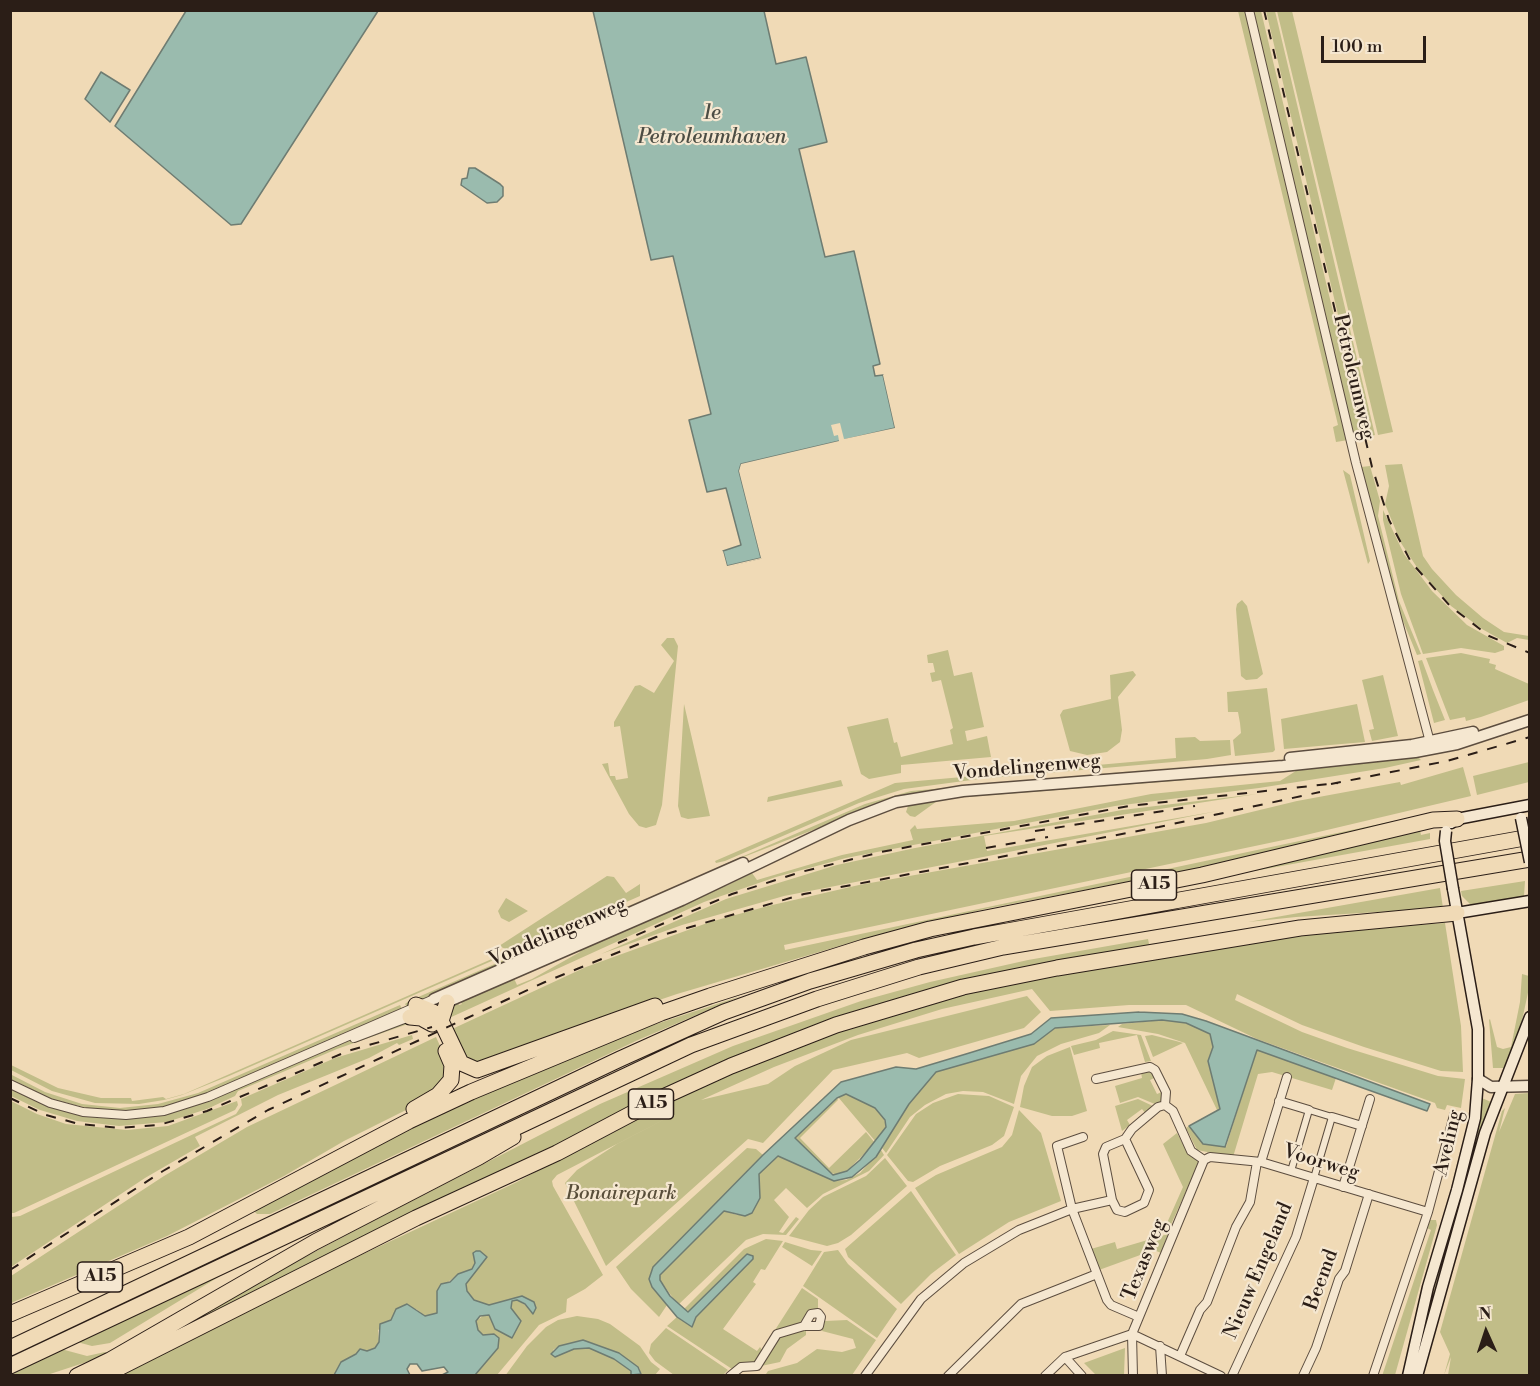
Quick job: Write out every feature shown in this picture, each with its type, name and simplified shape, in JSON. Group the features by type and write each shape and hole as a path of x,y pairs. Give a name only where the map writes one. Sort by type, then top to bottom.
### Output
{"highway":[{"name":"A15","path":"375,1135 471,1092 661,1013 786,972 941,927 1202,875 1441,818 1457,819"},
{"name":"A15","path":"10,1348 620,1059 724,1012 810,981 916,950 974,937 1530,837"},
{"name":"A15","path":"10,1366 691,1045 817,999 930,965 1003,947 1530,861"},
{"name":"A15","path":"104,1376 416,1218 557,1153 663,1097 731,1066 836,1025 963,987 1066,966 1319,926 1457,913"},
{"name":"A15","path":"430,1011 461,1063 471,1070 483,1070 609,1021 707,989 786,972"},
{"name":"A15","path":"596,1040 778,982 810,981"},
{"name":"A15","path":"10,1314 189,1237 349,1152 438,1095 452,1080 452,1065 430,1011"},
{"name":"A15","path":"77,1376 110,1360 315,1242 479,1158 577,1098"}],"street":[{"name":"Petroleumweg","path":"1249,10 1356,463 1431,745"},
{"name":"Vondelingenweg","path":"1431,745 1530,714"},
{"name":"Vondelingenweg","path":"10,1084 46,1101 83,1112 113,1115 151,1113 196,1102 336,1042 430,1011 651,902 772,851 789,847 872,810 913,798 963,791 1294,765 1431,745 1530,720"},
{"path":"1457,819 1530,804"},
{"path":"1512,808 1521,818 1530,861"},
{"name":"Aveling","path":"1408,1376 1428,1287 1474,1124 1478,1079 1478,1029 1445,841 1446,831 1457,819"},
{"path":"1457,913 1530,901"},
{"name":"Vondelingenweg","path":"336,1042 430,1011"},
{"name":"Aveling","path":"1417,1376 1476,1164 1502,1087 1530,1017"},
{"path":"1096,1079 1152,1068 1166,1092 1165,1105"},
{"path":"1180,1356 1200,1310 1207,1302 1236,1227 1250,1202 1259,1162 1287,1077"},
{"path":"1478,1079 1488,1087 1530,1086"},
{"path":"1343,1187 1370,1100"},
{"path":"1279,1101 1362,1126"},
{"path":"1125,1139 1148,1187 1149,1195 1144,1203 1125,1212 1117,1210 1112,1200 1103,1152 1108,1146 1125,1139 1132,1129 1158,1107 1165,1105"},
{"path":"1165,1105 1173,1111 1191,1151 1204,1160"},
{"path":"1291,1171 1309,1110"},
{"name":"Aveling","path":"1374,1376 1428,1212 1454,1115"},
{"path":"1314,1178 1332,1117"},
{"path":"1083,1137 1060,1143 1056,1148 1072,1209 1108,1303 1139,1317"},
{"name":"Voorweg","path":"1204,1160 1210,1157 1259,1162 1428,1212"},
{"name":"Texasweg","path":"1133,1376 1132,1334 1204,1160"},
{"name":"Nieuw Engeland","path":"1232,1376 1291,1248 1314,1178"},
{"name":"Beemd","path":"1303,1376 1316,1348 1339,1279 1345,1271 1369,1194"},
{"path":"865,1376 907,1315 950,1273 1001,1239 1072,1209 1112,1200"},
{"path":"948,1376 1021,1304 1097,1274"},
{"path":"729,1376 741,1367 757,1366 777,1334 804,1326"},
{"path":"1045,1376 1065,1357 1132,1334 1221,1376"},
{"path":"1160,1346 1162,1376"},
{"path":"1065,1357 1082,1376"}],"green space":[{"path":"1238,11 1246,11 1348,440 1336,442 1333,427 1338,425"},
{"path":"1253,11 1261,11 1363,437 1354,439"},
{"path":"1266,11 1275,11 1375,435 1367,437"},
{"path":"1277,11 1292,11 1393,432 1378,435"},
{"path":"1402,464 1423,556 1432,569 1456,595 1483,618 1504,632 1529,636 1529,640 1517,638 1507,643 1482,629 1451,606 1418,569 1401,543 1385,504 1389,486 1385,465"},
{"path":"1370,466 1380,501 1378,516 1399,601 1421,654 1417,655 1396,604 1361,467"},
{"path":"1343,470 1350,475 1370,561 1368,564"},
{"path":"1383,510 1404,554 1432,591 1467,625 1504,646 1504,650 1495,653 1461,648 1423,654 1401,594 1383,520"},
{"path":"1242,600 1247,606 1263,674 1257,679 1246,680 1241,676 1236,609 1237,604"},
{"path":"667,638 674,638 678,646 662,805 656,825 646,828 639,826 629,814 602,764 608,763 610,776 615,776 616,780 628,778 620,726 614,727 614,722 635,686 640,685 654,693 674,661 661,645"},
{"path":"948,650 954,676 972,672 984,727 965,731 967,741 987,736 991,757 901,765 901,773 869,779 861,774 847,727 888,718 894,743 897,742 901,757 953,744 950,730 953,728 941,680 932,682 930,673 935,672 933,663 928,663 927,655"},
{"path":"1461,653 1490,659 1489,663 1496,665 1495,669 1529,684 1529,700 1466,721 1465,717 1450,720 1426,658"},
{"path":"1422,660 1445,720 1434,723 1418,661"},
{"path":"1133,671 1136,675 1118,697 1122,730 1120,742 1107,752 1087,755 1070,751 1060,715 1063,710 1111,699 1110,675"},
{"path":"1383,675 1398,736 1372,741 1369,730 1374,729 1362,680"},
{"path":"1267,688 1275,750 1235,756 1233,740 1241,733 1240,723 1238,712 1228,712 1227,692"},
{"path":"684,704 710,816 688,819 681,817 678,806"},
{"path":"1357,704 1365,742 1284,749 1281,719"},
{"path":"1195,737 1200,741 1230,740 1231,755 979,779 904,789 859,803 725,861 716,863 715,861 895,783 1176,758 1175,738"},
{"path":"1426,753 1427,756 1418,757 1421,760 1385,768 1259,788 1115,806 846,858 776,877 704,902 447,1019 448,1010 457,999 459,1005 462,1004 458,999 512,974 517,985 532,979 580,952 578,947 724,884 726,886 752,873 757,880 842,855 913,840 910,830 915,825 917,829 1014,821 1151,794 1280,781 1299,769"},
{"path":"1529,762 1529,782 1477,795 1473,776"},
{"path":"1201,765 944,789 849,816 718,867 865,804 911,791"},
{"path":"1463,767 1471,796 1293,838 784,945 785,950 1427,814 1427,818 1178,872 985,909 870,937 677,994 470,1064 450,1030 586,967 710,922 768,906 859,885 1206,823 1297,801 1400,782 1401,785"},
{"path":"1226,773 1226,777 940,799 915,817 906,812 909,803 935,799"},
{"path":"841,780 843,786 767,802 768,797"},
{"path":"1257,794 984,836 987,851 1218,811 784,896 682,925 601,954 726,899 837,865 915,848 1122,810"},
{"path":"1420,830 1421,835 1430,833 1430,839 1199,881"},
{"path":"607,876 614,877 626,893 640,884 640,896 182,1095 164,1100 139,1104 95,1103 52,1091 11,1070 11,1065 58,1088 101,1098 131,1098 132,1101 163,1097 166,1099 184,1094 510,951 499,946"},
{"path":"1525,881 1524,896 1471,905 1462,896 1461,891"},
{"path":"1440,888 1443,908 1248,922"},
{"path":"506,898 528,911 509,922 501,918 498,911"},
{"path":"647,898 407,1007 405,1004 409,1001"},
{"name":"Bonairepark","path":"1445,923 1461,1026 1463,1072 1441,1071 1364,1047 1302,1025 1237,994 1235,1000 1302,1032 1347,1048 1438,1076 1465,1079 1461,1108 1447,1105 1445,1110 1437,1108 1435,1103 1257,1039 1186,1005 1129,1005 1050,1011 1032,989 942,1009 858,1035 774,1067 701,1100 768,1084 795,1066 851,1040 1027,996 1041,1012 1024,1028 919,1058 907,1053 833,1070 763,1143 748,1139 606,1266 565,1183 577,1170 617,1144 694,1104 557,1175 552,1181 553,1186 603,1275 567,1299 566,1312 539,1325 497,1375 475,1375 498,1348 494,1334 483,1335 478,1330 476,1321 484,1315 489,1315 493,1319 511,1308 512,1301 517,1300 532,1313 536,1308 522,1296 489,1305 474,1300 467,1291 466,1284 478,1266 480,1251 476,1251 473,1253 475,1263 472,1269 458,1274 437,1291 437,1313 425,1316 416,1309 392,1320 378,1330 379,1342 375,1348 351,1356 334,1375 119,1376 299,1284 517,1182 628,1121 725,1074 839,1031 965,993 1086,969 1302,933"},
{"path":"1148,939 1149,944 1180,942 1043,968 825,1027 163,1340 261,1280 600,1104 733,1046 861,1001 930,982 1028,960"},
{"path":"1522,974 1529,976 1529,988 1518,1039 1505,1068 1493,1068 1489,1020 1497,1047 1503,1049 1511,1047 1520,1002"},
{"path":"741,996 638,1040 270,1214 257,1214 254,1211 458,1103 602,1042"},
{"path":"400,1005 402,1009 200,1096 166,1107 130,1111 92,1109 51,1099 11,1079 10,1074 45,1092 82,1104 120,1108 158,1104 198,1093"},
{"path":"1162,1020 1186,1023 1210,1034 1213,1047 1208,1061 1220,1109 1217,1110 1185,1043 1158,1034 1118,1027 1122,1024"},
{"path":"409,1021 408,1024 337,1049 238,1091 235,1096 207,1109 167,1122 119,1126 77,1121 40,1110 11,1096 10,1088 42,1104 87,1116 120,1119 156,1116 197,1105 340,1044"},
{"path":"1110,1025 1099,1033 1061,1044 1037,1056 1021,1076 1014,1104 983,1092 963,1091 946,1094 925,1105 910,1117 886,1153 882,1148 909,1104 936,1072 1034,1044 1055,1028"},
{"path":"1113,1031 1141,1035 1151,1061 1145,1062 1137,1035 1099,1043 1100,1048 1074,1055 1071,1046 1096,1040"},
{"path":"412,1035 413,1039 399,1045 397,1043 369,1058 278,1095 195,1137 200,1146 145,1178 11,1267 11,1217 20,1216 236,1114 242,1105 241,1099 335,1058"},
{"path":"1152,1035 1183,1043 1153,1057 1145,1036"},
{"path":"436,1037 449,1066 448,1081 410,1108 167,1236 11,1303 11,1276 164,1176 247,1127"},
{"path":"1070,1047 1087,1111 1072,1116 1052,1116 1020,1107 1024,1086 1032,1067 1047,1056"},
{"path":"1257,1049 1336,1078 1332,1090 1272,1072 1258,1074 1233,1157 1197,1150 1186,1128 1189,1126 1192,1130 1226,1147"},
{"path":"1151,1071 1156,1077 1150,1080 1157,1094 1162,1092 1161,1101 1157,1105 1138,1097 1120,1103 1115,1086 1142,1078 1141,1072"},
{"path":"1529,1093 1529,1375 1448,1375 1451,1357 1444,1375 1450,1354 1440,1332 1502,1111 1505,1108 1499,1132 1515,1094"},
{"path":"846,1094 875,1108 884,1118 886,1127 876,1142 838,1097"},
{"path":"958,1094 989,1096 1014,1107 1004,1136 992,1145 940,1166 913,1182 908,1181 887,1155 916,1114 933,1103"},
{"path":"837,1098 838,1100 800,1138 829,1168 866,1132 875,1143 847,1171 838,1175 828,1172 795,1138"},
{"path":"1482,1098 1491,1102 1414,1375 1410,1376 1475,1144"},
{"path":"1138,1099 1155,1107 1146,1114 1142,1109 1127,1120 1130,1125 1122,1131 1115,1106"},
{"path":"11,1101 37,1114 66,1124 127,1130 168,1126 237,1101 238,1105 235,1110 10,1213"},
{"path":"1019,1110 1041,1133 1061,1201 1009,1222 959,1254 915,1188 936,1175 1002,1147 1012,1135"},
{"path":"1177,1133 1187,1152 1199,1160 1191,1187 1188,1187 1168,1231 1163,1232 1183,1187 1163,1144"},
{"path":"747,1148 756,1149 763,1155 653,1267 652,1287 667,1305 659,1317 631,1289 616,1267"},
{"path":"881,1150 884,1155 869,1171 823,1194 807,1208 786,1188 774,1200 789,1217 779,1232 783,1233 796,1217 799,1219 786,1235 763,1234 746,1240 678,1305 660,1280 660,1274 724,1211 737,1215 760,1198 759,1174 778,1155 834,1181 846,1180 860,1173"},
{"path":"885,1158 907,1186 851,1235 838,1243 827,1246 789,1236 809,1210 823,1197 866,1176"},
{"path":"911,1191 956,1255 931,1274 901,1304 848,1257 845,1249"},
{"path":"1429,1220 1436,1220 1437,1225 1395,1375 1382,1376 1431,1230 1427,1228"},
{"path":"1168,1234 1161,1253 1154,1250 1099,1270 1091,1249 1115,1242 1117,1249"},
{"path":"766,1239 783,1241 765,1270 761,1269 753,1282 756,1284 723,1329 757,1351 760,1347 762,1350 756,1362 739,1364 732,1369 667,1326 677,1317 692,1327 696,1317 753,1258 747,1254 691,1311 683,1310 744,1249"},
{"path":"785,1242 822,1251 812,1266 782,1247"},
{"path":"838,1250 848,1264 897,1309 877,1338 803,1286 824,1252"},
{"path":"230,1270 110,1343 92,1346 77,1342"},
{"path":"802,1288 818,1299 818,1310 807,1312 802,1323 775,1330"},
{"path":"577,1316 598,1319 610,1324 640,1346 651,1362 660,1369 655,1375 640,1375 640,1369 619,1353 583,1340 559,1346 553,1350 555,1357 574,1349 589,1348 614,1359 631,1371 632,1375 505,1376 527,1346 546,1327 558,1320"},
{"path":"847,1320 876,1340 852,1375 766,1374 768,1371 797,1363 817,1349 842,1352 856,1348 853,1339 822,1331 825,1321"},
{"path":"666,1328 728,1370 723,1375 674,1375 655,1361 649,1353 651,1344"},
{"path":"802,1329 806,1331 806,1335 787,1349 780,1362 761,1366 780,1336"},
{"path":"1125,1348 1124,1375 1096,1375 1084,1363"},
{"path":"61,1349 87,1356 105,1352 108,1355 47,1375 11,1375"}],"water":[{"path":"186,11 378,11 241,224 231,225 115,126"},
{"name":"1e Petroleumhaven","path":"593,11 764,11 776,64 806,57 827,142 799,149 825,257 854,251 880,364 873,366 875,376 883,375 895,428 741,464 739,471 761,558 727,566 723,551 741,545 726,488 707,492 689,420 711,414 673,256 651,260"},
{"path":"101,72 130,90 110,122 85,99"},
{"path":"469,168 475,168 503,187 503,196 497,202 487,203 461,185 462,179 467,178"},
{"path":"1139,1012 1182,1014 1430,1104 1427,1111 1257,1050 1225,1147 1203,1144 1189,1126 1220,1109 1208,1061 1213,1047 1210,1034 1186,1023 1162,1020 1055,1028 1034,1044 936,1072 909,1104 876,1157 852,1177 834,1181 778,1156 759,1174 760,1198 752,1213 745,1216 724,1211 660,1275 660,1280 670,1296 688,1312 747,1254 753,1256 753,1259 696,1317 692,1327 677,1317 652,1287 649,1279 653,1267 763,1155 841,1082 896,1067 916,1069 966,1054 1031,1034 1051,1018","holes":["846,1094 875,1108 885,1120 886,1127 860,1160 847,1171 833,1175 795,1138 837,1098"]},
{"path":"480,1251 487,1257 466,1284 467,1291 474,1300 489,1305 522,1296 534,1302 536,1308 533,1314 525,1304 517,1300 512,1301 511,1308 521,1321 512,1338 495,1329 489,1315 480,1316 476,1321 478,1330 483,1335 494,1334 499,1338 498,1348 475,1375 442,1375 448,1372 444,1367 422,1371 417,1364 410,1364 407,1369 410,1375 334,1375 341,1362 356,1354 360,1349 367,1351 375,1348 379,1342 380,1324 391,1320 396,1309 407,1304 425,1316 437,1313 437,1291 441,1284 450,1282 458,1274 472,1269 475,1263 473,1253"},
{"path":"583,1340 619,1353 638,1367 641,1374 631,1375 631,1371 614,1359 589,1348 574,1349 555,1357 551,1354 559,1346"}],"pier":[{"path":"886,374 897,430 743,466 764,558 725,568 720,552 723,551 727,566 761,558 739,471 741,464 839,441 838,435 834,436 831,425 840,423 844,439 895,428 883,375"}],"railway":[{"path":"1264,10 1372,467 1389,520 1411,562 1450,606 1489,636 1530,653"},
{"path":"1331,784 1447,761 1530,737"},
{"path":"618,943 732,894 801,872 881,852 1129,806 1338,783"},
{"path":"10,1270 163,1171 268,1110 545,982 656,937 804,894 1159,827 1320,792"},
{"path":"1035,831 1195,806"},
{"path":"986,848 1048,837"},
{"path":"10,1098 46,1115 79,1124 119,1128 159,1125 207,1111 348,1051 432,1027"}]}
